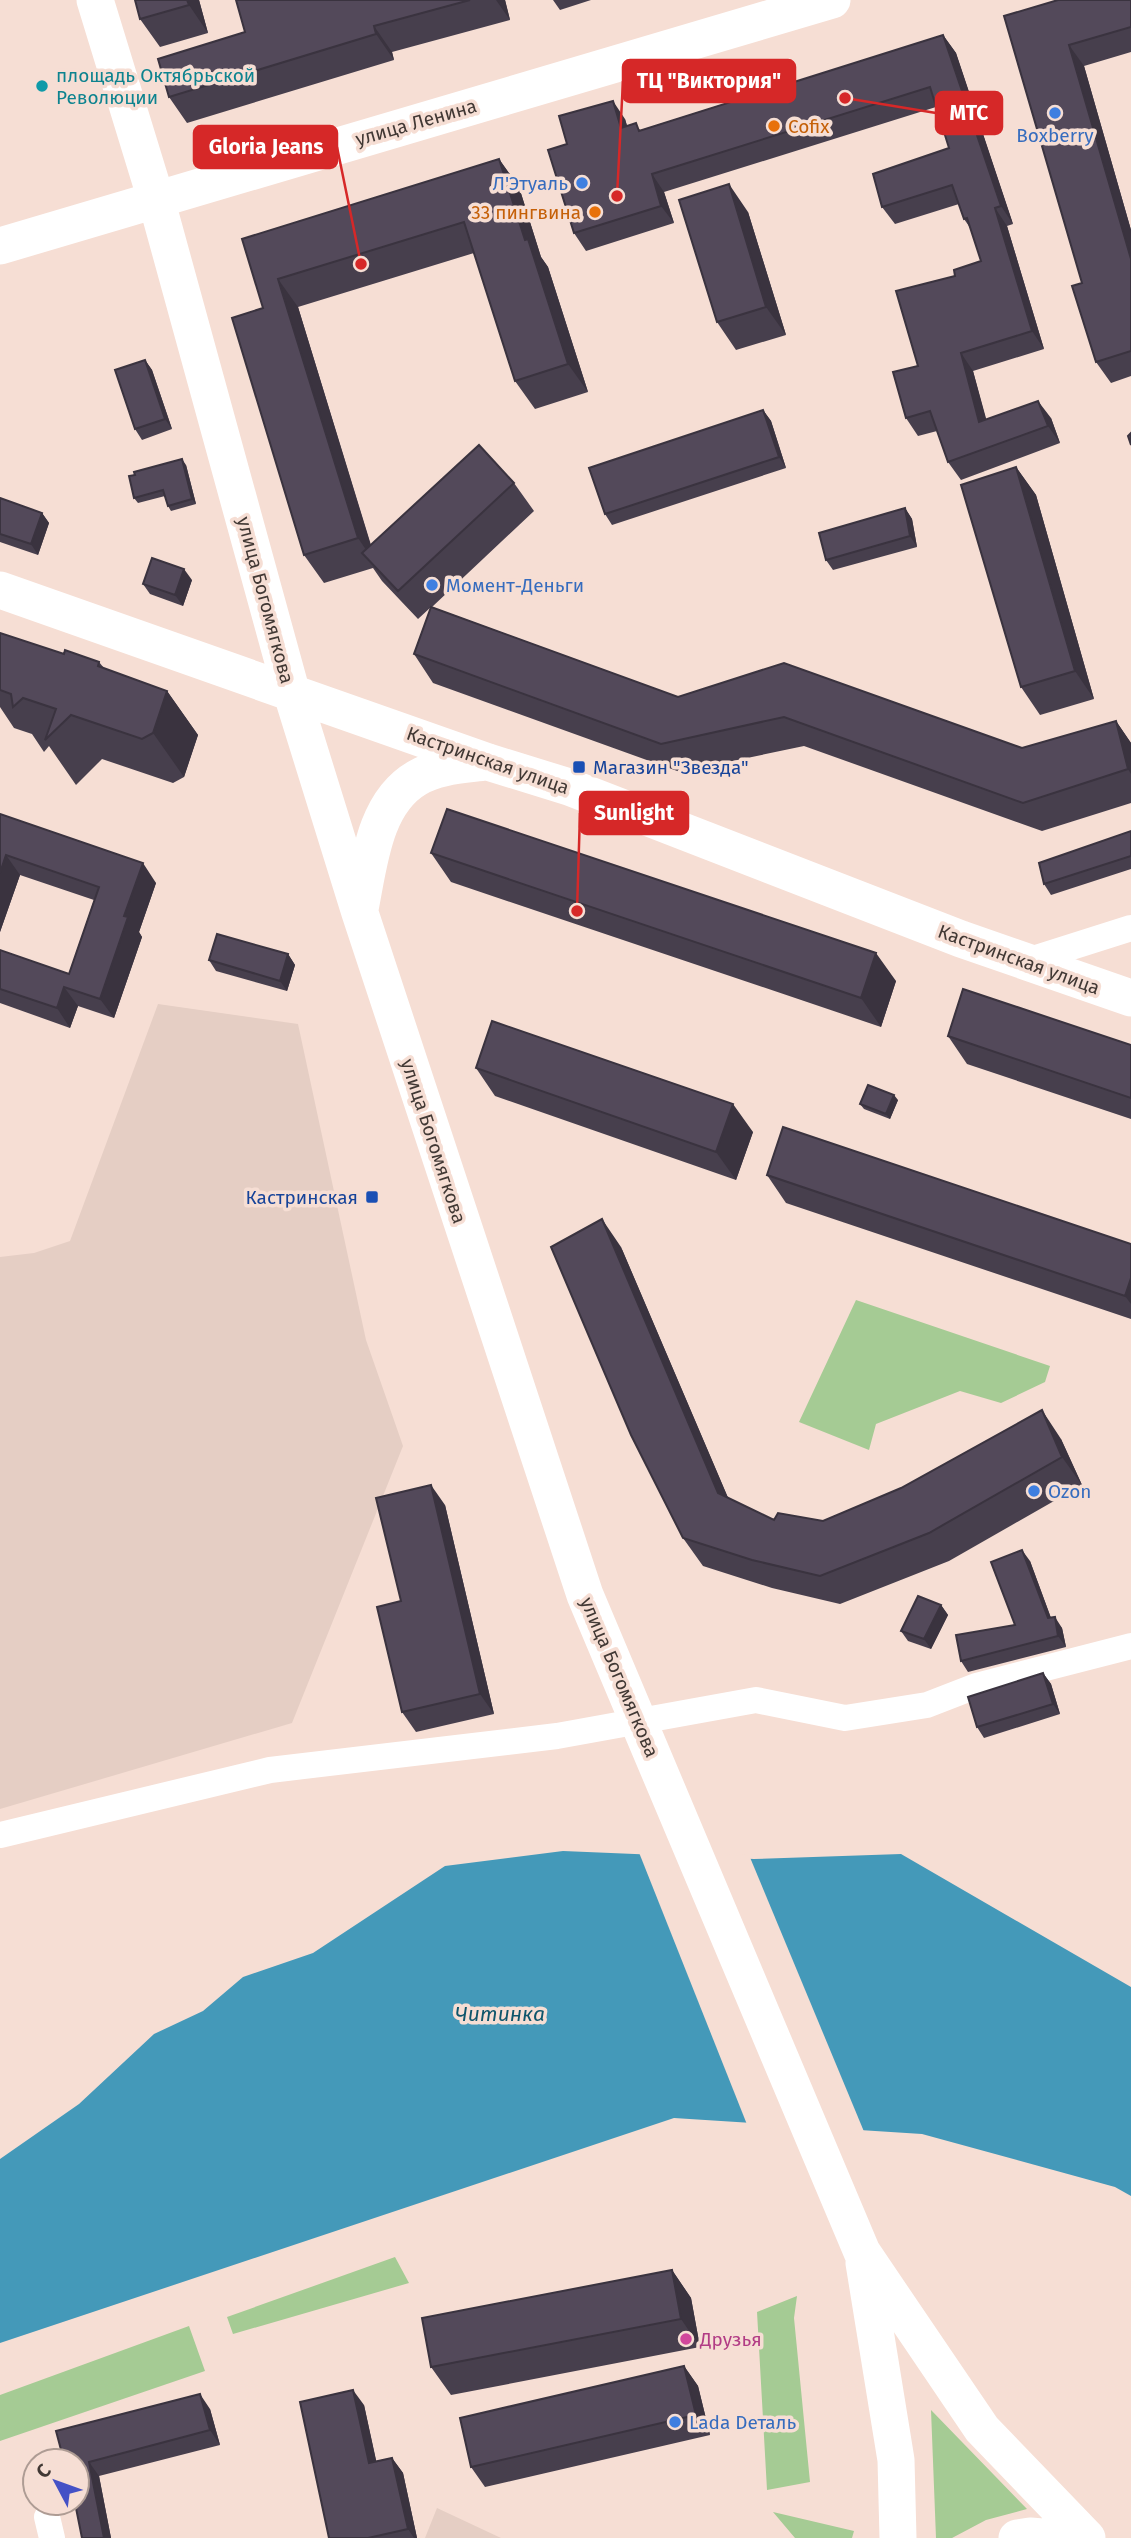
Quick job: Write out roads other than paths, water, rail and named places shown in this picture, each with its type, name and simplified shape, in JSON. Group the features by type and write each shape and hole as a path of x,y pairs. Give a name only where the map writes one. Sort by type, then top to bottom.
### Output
{"main road":[{"name":"улица Богомягкова","path":"95,0 156,199 292,694 360,913 585,1594 862,2252"},
{"name":"улица Ленина","path":"0,246 832,0"},
{"name":"Кастринская улица","path":"0,590 488,762 569,787 961,939 1131,998"},
{"path":"360,913 381,819 401,791 418,777 441,769 488,762"},
{"path":"862,2252 896,2460 898,2538"},
{"path":"862,2252 982,2429 1087,2538"},
{"path":"1017,2538 1056,2538"}],"street":[{"path":"1027,961 1131,928"},
{"path":"0,1835 270,1770 557,1736 756,1700 845,1718 927,1705 976,1686 1131,1646"}],"water":[{"name":"Читинка","path":"563,1851 754,1859 901,1854 1131,1987 1131,2196 1115,2187 922,2134 674,2118 0,2343 0,2159 79,2104 154,2034 203,2011 243,1977 313,1953 445,1866"}],"place":[{"name":"площадь Октябрьской Революции","path":"42,86"},
{"name":"МТС","path":"845,98"},
{"name":"Boxberry","path":"1055,113"},
{"name":"Cofix","path":"774,126"},
{"name":"Л'Этуаль","path":"582,183"},
{"name":"ТЦ \"Виктория\"","path":"617,196"},
{"name":"33 пингвина","path":"595,212"},
{"name":"Gloria Jeans","path":"361,264"},
{"name":"Момент-Деньги","path":"432,585"},
{"name":"Магазин \"Звезда\"","path":"579,767"},
{"name":"Sunlight","path":"577,911"},
{"name":"Кастринская","path":"372,1197"},
{"name":"Ozon","path":"1034,1491"},
{"name":"Друзья","path":"686,2339"},
{"name":"Lada Dеталь","path":"675,2422"}]}
